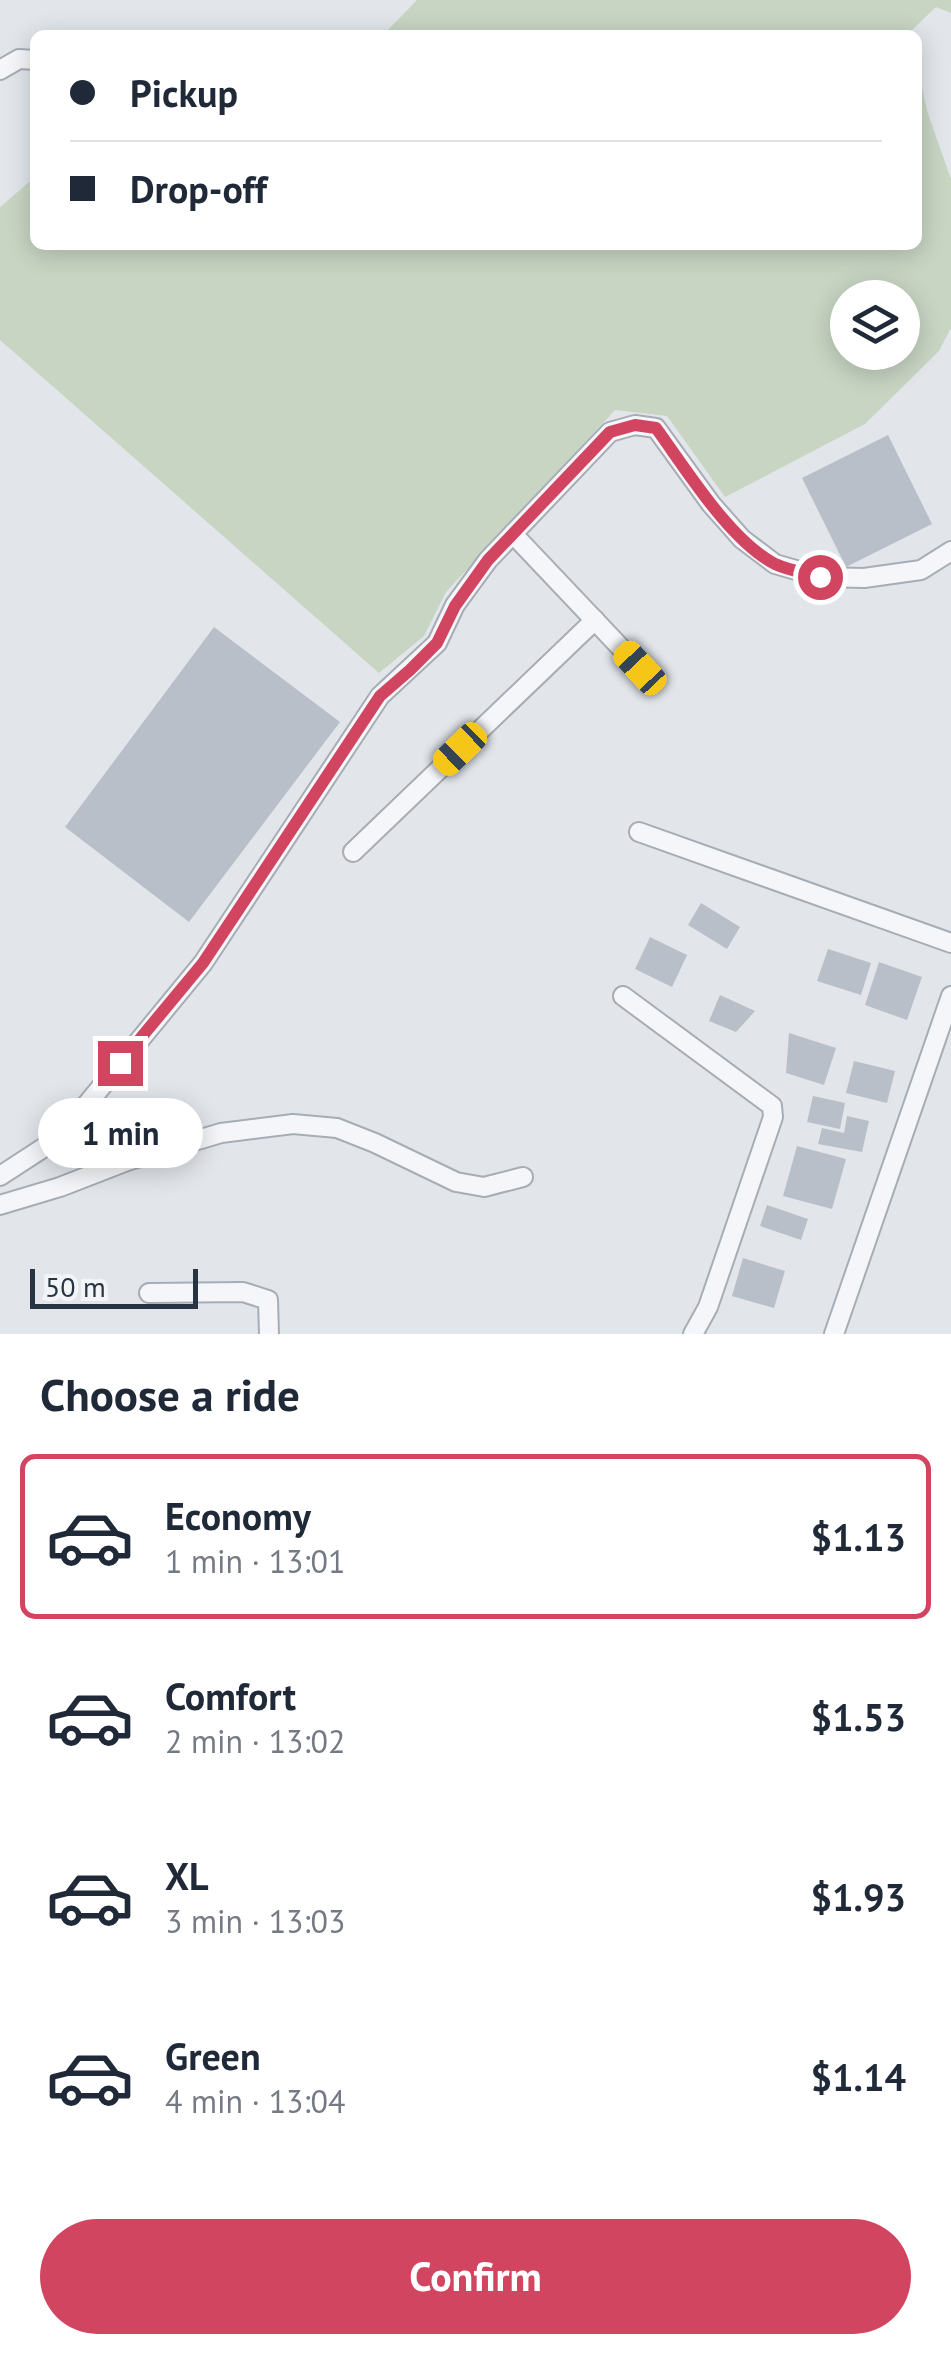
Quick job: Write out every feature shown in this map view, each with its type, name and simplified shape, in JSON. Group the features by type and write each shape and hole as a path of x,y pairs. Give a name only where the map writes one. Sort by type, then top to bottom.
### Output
{"street":[{"path":"0,70 19,59 30,60"},
{"path":"0,1176 60,1138 203,963 380,696 437,643 455,606 488,560 610,432 635,425 656,428 711,504 742,539 774,564 820,577 864,578 921,570 951,551"},
{"path":"514,534 640,668"},
{"path":"353,852 595,620"},
{"path":"639,832 951,943"},
{"path":"624,996 772,1106 773,1117 708,1307 693,1334"},
{"path":"834,1334 951,996"},
{"path":"0,1205 221,1133 293,1124 337,1128 456,1182 484,1187 523,1177"},
{"path":"149,1293 243,1292 268,1300 268,1334"}],"green space":[{"path":"417,0 951,0 951,13 936,7 912,30 388,30"},
{"path":"922,87 951,179 951,328 939,351 920,370 920,280 830,280 830,370 920,370 865,424 725,497 667,416 615,410 446,592 424,636 379,673 0,340 0,207 30,181 30,250 922,250"}],"building":[{"path":"888,435 932,524 846,567 802,478"},
{"path":"214,627 340,722 189,922 65,827"},
{"path":"701,903 740,927 727,949 688,925"},
{"path":"650,937 687,955 672,987 635,969"},
{"path":"828,949 871,963 861,995 817,981"},
{"path":"879,962 922,977 907,1020 865,1005"},
{"path":"720,995 755,1011 736,1032 709,1021"},
{"path":"789,1033 836,1048 824,1085 786,1073"},
{"path":"854,1061 895,1071 887,1103 846,1093"},
{"path":"813,1096 845,1103 840,1129 807,1122"},
{"path":"847,1116 869,1121 862,1152 818,1144 822,1128 844,1133"},
{"path":"797,1146 846,1159 832,1209 783,1196"},
{"path":"767,1205 808,1219 801,1240 760,1226"},
{"path":"743,1258 785,1271 774,1308 732,1296"}],"route":[{"path":"120,1063 203,963 380,696 437,643 455,606 488,560 610,432 635,425 656,428 711,504 742,539 774,564 820,577"}]}
